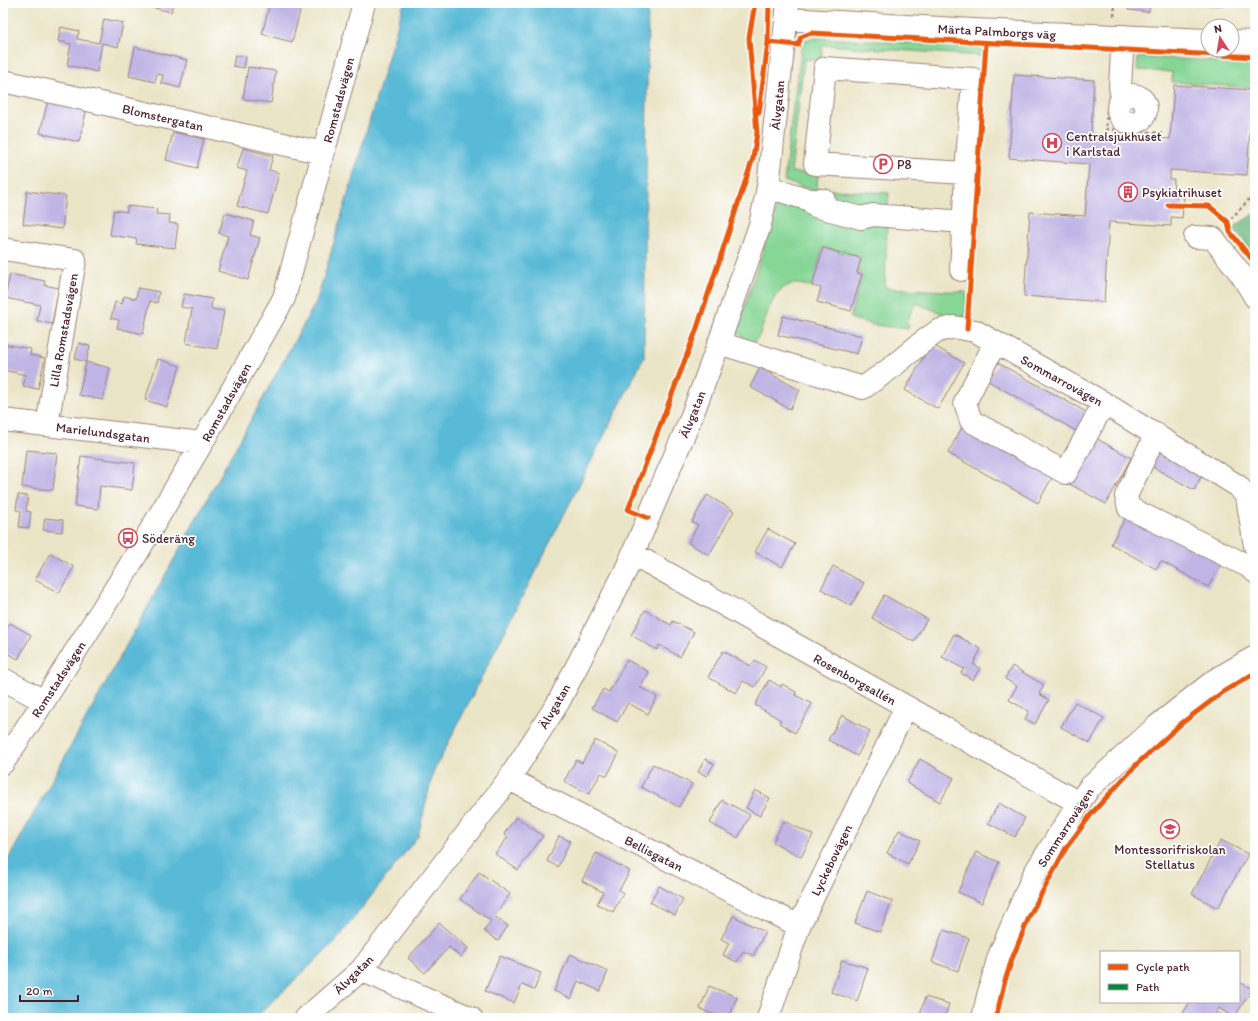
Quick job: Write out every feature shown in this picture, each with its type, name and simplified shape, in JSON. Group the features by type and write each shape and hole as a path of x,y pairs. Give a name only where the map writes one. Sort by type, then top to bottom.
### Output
{"street":[{"name":"Romstadsvägen","path":"3,763 127,570 202,443 284,298 364,3"},
{"name":"Märta Palmborgs väg","path":"788,11 973,30 1200,40"},
{"name":"Älvgatan","path":"306,1018 361,970 509,779 558,703 633,554 691,418 760,225 768,186 788,11"},
{"path":"1123,36 1120,86 1123,98"},
{"path":"1240,41 1255,42"},
{"path":"961,270 973,79 825,68 815,164 966,173"},
{"name":"Blomstergatan","path":"3,81 323,153"},
{"path":"768,186 810,200 821,200 863,209 872,215 964,222"},
{"path":"1204,238 1241,274 1255,297"},
{"name":"Lilla Romstadsvägen","path":"3,249 75,260 47,425"},
{"name":"Sommarrovägen","path":"719,343 863,388 938,331 954,327 975,331 1104,403 1238,486 1246,497 1255,546"},
{"path":"995,343 965,402 971,421 1059,470 1066,473 1104,403"},
{"name":"Marielundsgatan","path":"3,420 202,443"},
{"path":"1156,434 1126,496 1129,508 1248,566 1255,572"},
{"name":"Rosenborgsallén","path":"633,554 1079,803"},
{"name":"Sommarrovägen","path":"983,1018 999,956 1034,874 1089,788 1157,726 1215,680 1255,657"},
{"path":"3,679 44,701"},
{"name":"Lyckebovägen","path":"768,1018 799,926 906,707"},
{"name":"Bellisgatan","path":"509,779 799,926"},
{"path":"361,970 471,1018"}],"path":[{"path":"1133,131 1133,137"},
{"path":"1161,133 1161,139"},
{"path":"1204,238 1255,193"}],"green space":[{"path":"812,38 978,47 982,50 982,56 823,45 821,60 804,59 791,172 818,174 817,189 889,193 888,208 835,198 784,181 802,47 805,40"},
{"path":"1138,58 1255,63 1255,88 1172,82 1172,72 1137,70"},
{"path":"1255,119 1255,184 1252,180 1252,175"},
{"path":"780,200 887,225 885,288 966,292 967,298 964,324 954,318 916,303 906,323 909,325 908,329 874,325 850,318 862,274 857,272 861,258 823,247 812,286 793,284 779,291 770,306 758,338 752,342 741,336 737,331"},
{"path":"1255,213 1255,259 1245,246 1244,241 1233,229 1235,226"}],"water":[{"path":"404,3 648,3 644,357 433,773 418,836 336,941 255,1018 3,1018 3,869 317,300"}],"building":[{"path":"147,3 173,3 171,12 147,6"},
{"path":"270,3 284,3 301,7 292,42 262,34"},
{"path":"1128,3 1150,3 1149,12 1128,10"},
{"path":"1224,3 1224,6 1194,4"},
{"path":"104,19 123,23 118,47 102,43 97,72 67,65 71,44 58,41 61,27 79,31 77,39 99,43"},
{"path":"135,47 187,60 180,88 161,83 163,75 157,74 155,82 129,76"},
{"path":"235,55 246,57 244,68 233,66"},
{"path":"248,67 276,71 271,103 243,99"},
{"name":"Psykiatrihuset","path":"1014,75 1094,80 1091,134 1133,137 1170,139 1174,85 1253,90 1247,175 1170,170 1170,179 1174,179 1173,196 1184,197 1182,218 1171,217 1171,226 1109,222 1104,302 1024,296 1030,212 1085,216 1089,164 1009,158"},
{"path":"48,100 87,108 79,142 40,133"},
{"path":"173,132 204,139 197,168 166,160"},
{"path":"243,148 273,156 269,170 279,173 268,214 237,206 247,171 237,168"},
{"path":"27,191 66,196 62,229 23,224"},
{"path":"127,206 157,209 156,214 170,215 169,223 178,224 175,248 136,244 137,239 110,235 114,210 127,212"},
{"path":"225,213 254,221 250,235 260,238 248,280 218,271 228,236 219,233"},
{"path":"823,248 861,258 857,273 862,274 851,311 817,302 821,288 812,286"},
{"path":"10,274 45,281 44,285 59,288 52,324 37,321 40,305 5,298"},
{"path":"138,288 159,292 157,303 150,301 143,334 117,328 119,320 111,318 115,302 122,304 124,296 136,299"},
{"path":"184,294 212,299 211,309 224,311 217,349 186,343 192,309 181,307"},
{"path":"783,316 862,336 857,354 778,335"},
{"path":"79,343 90,346 86,362 75,359"},
{"path":"3,344 31,349 30,355 45,358 38,389 23,386 26,375 3,370"},
{"path":"931,344 964,363 938,409 905,390"},
{"path":"158,359 180,366 167,407 145,400"},
{"path":"86,362 110,368 103,400 79,395"},
{"path":"998,363 1088,413 1078,432 988,381"},
{"path":"760,368 800,390 790,409 750,387"},
{"path":"964,424 1054,474 1038,503 948,453"},
{"path":"1094,437 1131,458 1106,504 1068,483"},
{"path":"1159,446 1204,471 1194,490 1149,465"},
{"path":"26,450 57,453 53,490 22,487"},
{"path":"81,456 135,463 132,490 100,486 98,509 75,506"},
{"path":"18,495 28,496 26,511 31,512 29,528 19,527 21,511 16,510"},
{"path":"707,495 734,511 709,555 688,543 698,525 692,522"},
{"path":"1127,515 1224,559 1208,587 1161,561 1156,569 1111,544"},
{"path":"45,518 63,520 62,532 43,530"},
{"path":"768,529 795,544 782,567 755,552"},
{"path":"50,553 74,567 59,593 35,580"},
{"path":"833,566 864,583 851,606 821,589"},
{"path":"884,595 927,619 914,642 872,618"},
{"path":"645,610 671,625 673,621 694,632 680,657 659,645 657,650 631,635"},
{"path":"10,623 31,635 18,659 3,651 3,635"},
{"path":"954,634 981,649 973,664 980,668 973,680 961,673 964,669 942,657"},
{"path":"723,651 751,666 755,660 766,667 755,687 743,681 736,693 708,677"},
{"path":"627,660 649,672 640,687 657,697 648,714 628,703 617,722 592,708 603,689 609,692"},
{"path":"1012,666 1044,685 1039,694 1049,700 1035,724 1025,719 1029,711 1009,700 1017,686 1005,679"},
{"path":"769,680 781,687 782,684 796,692 795,695 812,704 795,733 779,723 781,720 755,705"},
{"path":"1075,702 1104,718 1090,743 1061,727"},
{"path":"842,715 870,731 857,756 828,740"},
{"path":"595,740 619,753 607,776 601,773 589,794 564,781 576,760 582,763"},
{"path":"705,759 714,764 707,776 698,772"},
{"path":"920,759 954,778 940,802 907,783"},
{"path":"653,764 692,784 679,807 641,787"},
{"path":"755,790 770,798 760,816 746,808"},
{"path":"722,800 750,815 738,838 710,823"},
{"path":"999,803 1025,818 1015,837 988,823"},
{"path":"516,817 543,836 518,870 495,854 508,837 504,834"},
{"path":"784,821 813,835 801,857 773,842"},
{"path":"899,830 920,841 908,864 887,853"},
{"path":"559,836 570,841 558,867 547,861"},
{"path":"1221,840 1248,854 1218,908 1192,894"},
{"path":"976,852 999,862 982,903 958,892"},
{"path":"596,853 630,871 619,890 623,893 613,912 597,904 603,892 582,881"},
{"path":"479,872 510,894 494,916 508,926 498,941 484,931 491,921 460,899"},
{"path":"659,886 683,899 675,915 650,902"},
{"path":"867,891 892,901 880,932 855,923"},
{"path":"733,916 765,932 753,956 743,951 737,962 723,955 729,943 721,939"},
{"path":"439,923 468,948 461,957 449,947 425,973 408,958"},
{"path":"943,930 969,938 958,971 932,962"},
{"path":"570,954 608,971 600,991 578,981 571,999 554,991"},
{"path":"500,956 541,973 534,990 522,985 514,1003 485,991"},
{"path":"842,960 868,968 857,1001 831,992"},
{"path":"1240,983 1252,989 1234,1018 1219,1008 1213,1018 1180,1018 1189,1003 1240,1003"},
{"path":"709,986 737,997 729,1018 723,1018 700,1009"},
{"path":"925,997 949,1004 944,1018 919,1018"}],"marked path":[{"path":"1079,803 1093,812"},
{"path":"1219,1018 1220,1014"}],"cycle path":[{"path":"648,518 628,510 696,331 753,158 757,133 749,38 755,3"},
{"path":"759,113 768,42 769,3"},
{"path":"768,42 798,45 801,37 811,33 1255,57"},
{"path":"967,329 986,43"},
{"path":"1168,205 1209,206 1228,222 1230,232 1255,263"},
{"path":"996,1018 1012,959 1030,915 1066,848 1093,812 1138,763 1182,723 1223,692 1255,673"}],"place":[{"name":"Centralsjukhuset i Karlstad","path":"1052,143"},
{"name":"P8","path":"883,164"},
{"name":"Psykiatrihuset","path":"1128,192"},
{"name":"Söderäng","path":"128,538"},
{"name":"Montessorifriskolan Stellatus","path":"1170,829"}]}
